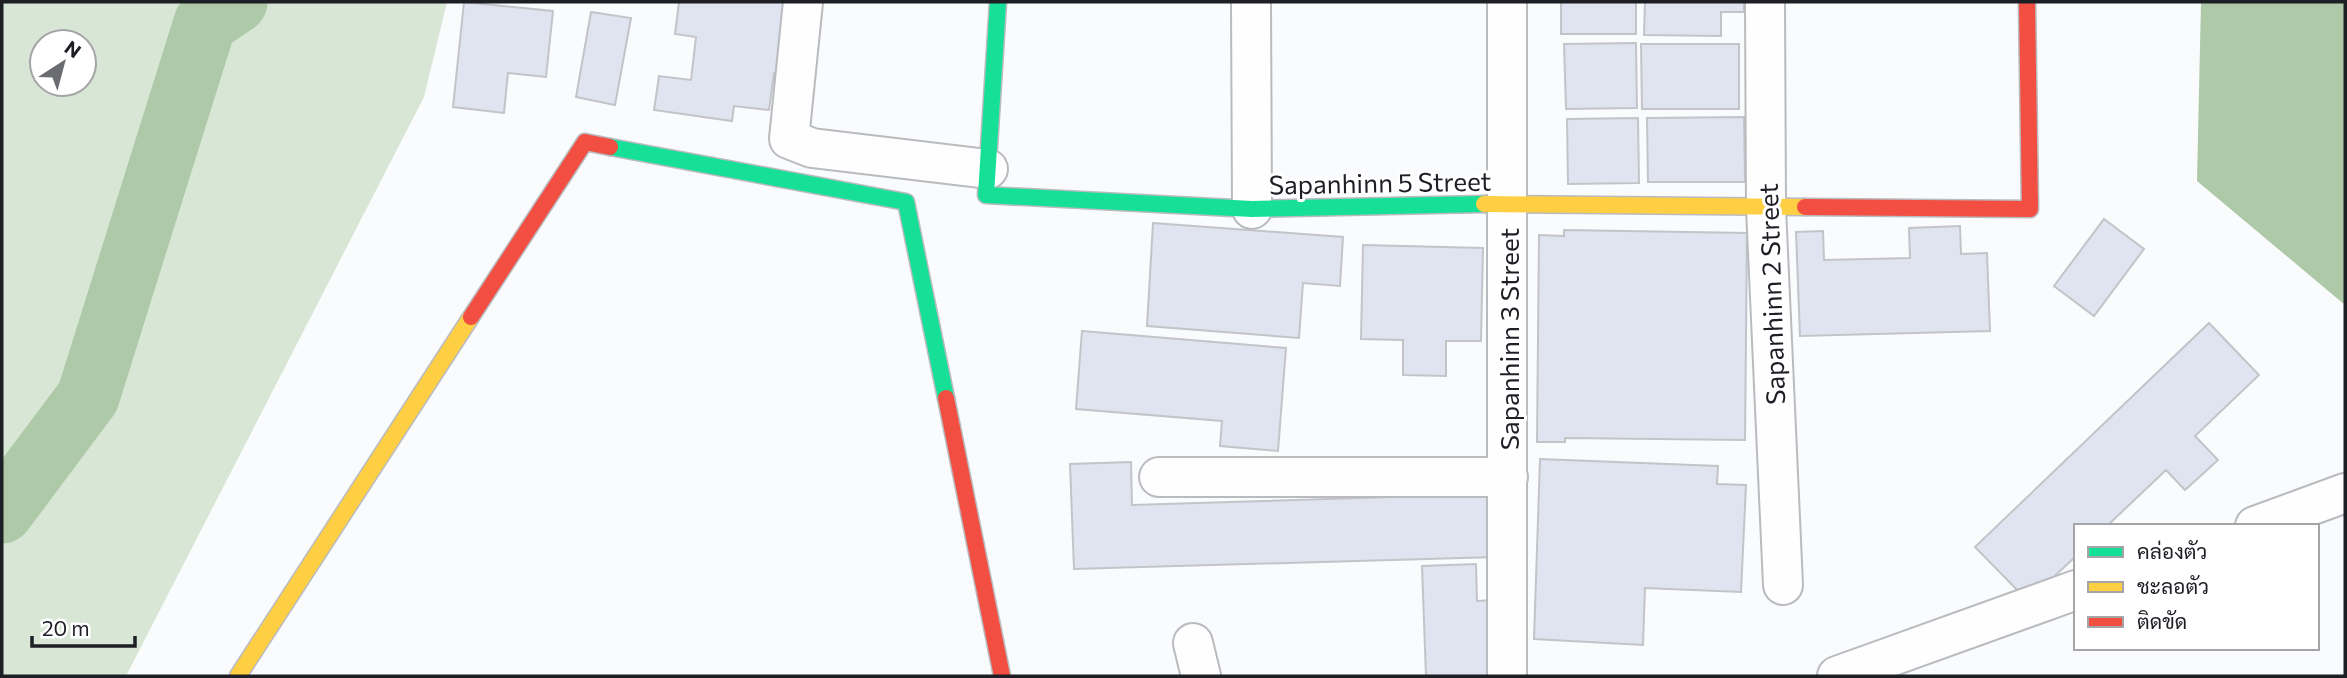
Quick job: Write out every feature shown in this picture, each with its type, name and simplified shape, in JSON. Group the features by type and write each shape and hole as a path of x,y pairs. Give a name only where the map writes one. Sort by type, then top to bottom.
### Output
{"street":[{"path":"803,2 789,139 812,148 988,169 998,2"},
{"path":"1251,2 1252,209"},
{"name":"Sapanhinn 3 Street","path":"1507,2 1507,676"},
{"name":"Sapanhinn 2 Street","path":"1765,2 1766,208 1783,585"},
{"name":"Sapanhinn 5 Street","path":"988,169 986,195 1252,209 1507,204 2030,209 2027,2"},
{"path":"238,676 585,142 906,202 1002,676"},
{"path":"1159,477 1508,477"},
{"path":"2260,524 2345,493"},
{"path":"1837,676 2074,591"}],"shaded area":[{"path":"2,2 447,2 424,97 126,676 2,676"},
{"path":"2201,2 2345,2 2345,305 2197,181"}],"building":[{"path":"464,2 553,11 546,77 508,73 504,113 453,107"},
{"path":"679,2 795,2 785,75 774,73 769,110 734,106 732,121 654,110 659,76 691,80 696,37 675,34"},
{"path":"1561,2 1636,2 1636,34 1561,34"},
{"path":"1645,2 1744,2 1744,12 1721,12 1721,36 1644,35"},
{"path":"591,12 631,18 615,105 576,97"},
{"path":"1636,43 1637,108 1566,109 1564,44"},
{"path":"1641,44 1739,44 1739,109 1642,109"},
{"path":"1744,117 1745,182 1648,182 1647,118"},
{"path":"1638,118 1639,183 1568,184 1567,119"},
{"path":"2104,219 2144,249 2094,316 2054,286"},
{"path":"1153,223 1343,237 1340,286 1303,283 1299,338 1147,326"},
{"path":"1960,226 1961,254 1987,253 1990,331 1800,336 1796,232 1823,231 1824,260 1910,258 1909,228"},
{"path":"1564,230 1747,233 1745,440 1565,438 1565,442 1537,442 1539,235 1564,236"},
{"path":"1363,245 1483,248 1481,341 1446,341 1446,376 1403,375 1403,340 1361,339"},
{"path":"2209,323 2259,375 2195,436 2218,460 2185,490 2166,470 2109,524 2074,524 2074,558 2028,601 1975,547"},
{"path":"1082,331 1286,348 1278,451 1220,446 1222,421 1076,409"},
{"path":"1540,459 1718,466 1717,484 1746,485 1741,592 1645,588 1643,645 1534,639"},
{"path":"1131,462 1132,505 1494,494 1496,557 1074,569 1070,464"},
{"path":"1476,564 1477,601 1494,600 1497,676 1426,676 1422,566"}],"waterway":[{"path":"2,512 88,397 205,23 236,2"}],"traffic: fast":[{"path":"998,2 986,195 1252,209 1484,204"},
{"path":"610,147 906,202 946,398"}],"traffic: slow":[{"path":"1484,204 1805,207"},
{"path":"238,676 471,317"}],"traffic: jam":[{"path":"1805,207 2030,209 2027,2"},
{"path":"471,317 585,142 610,147"},
{"path":"946,398 1002,676"}]}
